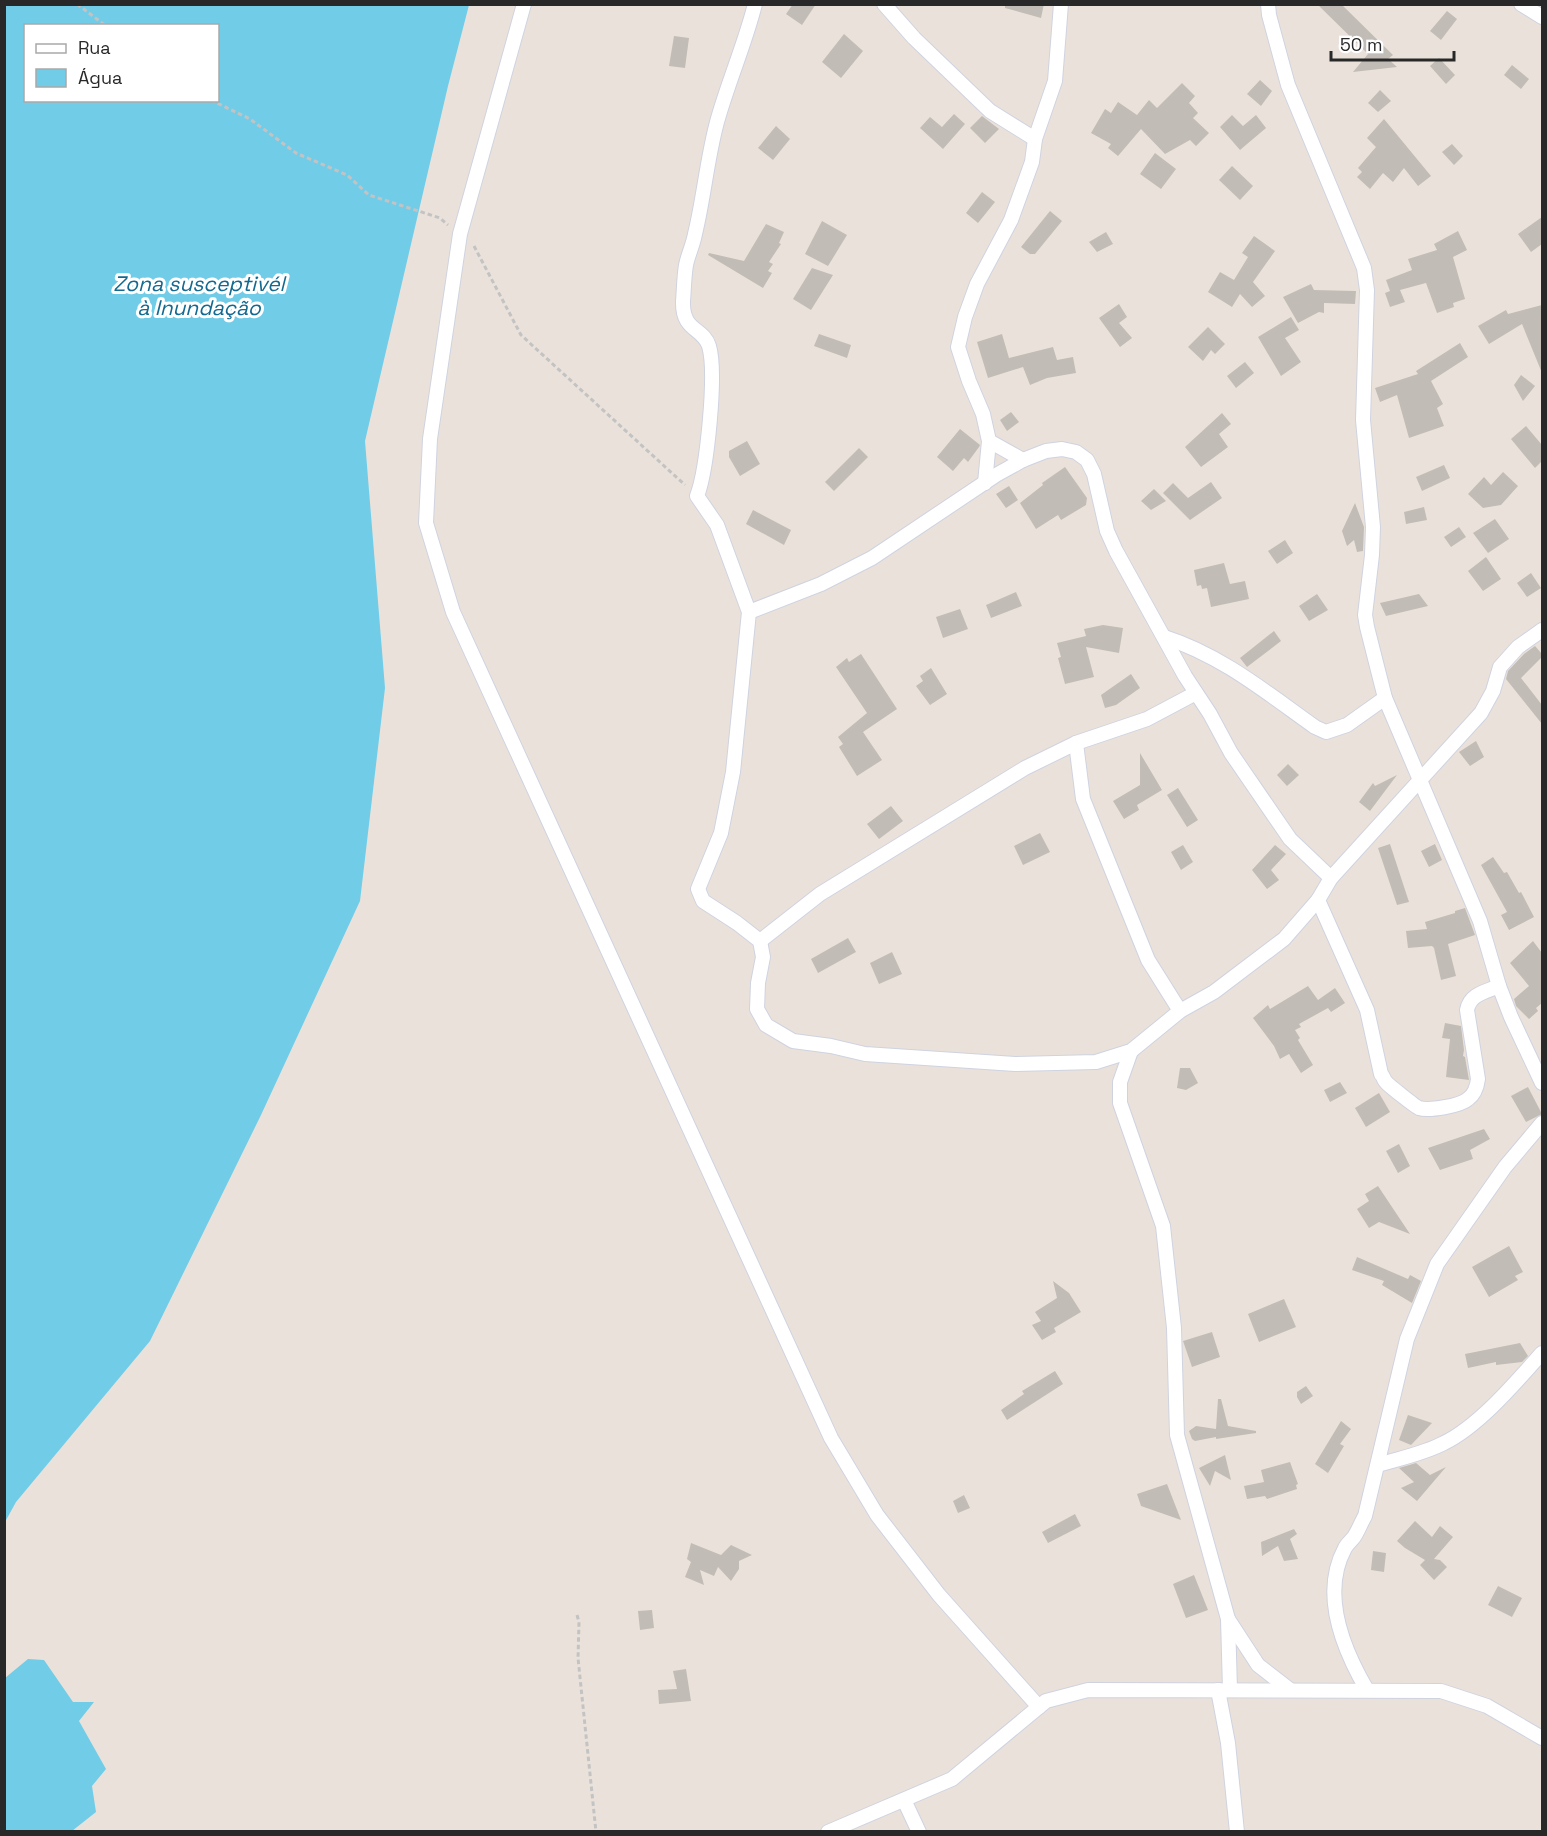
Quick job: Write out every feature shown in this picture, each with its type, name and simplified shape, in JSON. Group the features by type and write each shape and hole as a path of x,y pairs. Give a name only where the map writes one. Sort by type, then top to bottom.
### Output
{"street":[{"path":"524,4 460,234 430,439 426,523 450,601 831,1438 877,1515 939,1595 1039,1707"},
{"path":"755,4 717,121 695,235 686,265 683,305 685,318 690,326 704,337 709,345 711,359 712,385 705,466 697,496 717,525 748,612 733,772 721,833 698,889 703,901 760,941 763,957 758,984 757,1009 766,1025 793,1041 831,1046 865,1054 1015,1064 1096,1062 1131,1052 1180,1011 1214,992 1284,939 1318,900 1331,878 1421,782 1481,712 1493,691 1500,667 1518,647 1542,630"},
{"path":"884,4 914,38 990,111 1035,139"},
{"path":"985,483 989,441 983,414 958,347 977,284 1011,220 1032,162 1035,139 1055,81 1060,4"},
{"path":"1268,4 1288,85 1305,131 1364,268 1367,290 1363,420 1374,527 1365,615 1385,698 1480,921 1499,986 1511,1017 1542,1083"},
{"path":"1521,4 1542,17"},
{"path":"989,441 1023,460"},
{"path":"748,612 821,584 872,558 1023,460 1046,450 1062,449 1076,452 1087,460 1094,474 1107,531 1116,551 1185,676 1231,753 1290,839 1331,878"},
{"path":"1164,637 1183,643 1216,659 1315,727 1326,732 1347,725 1385,698"},
{"path":"760,941 820,894 1025,768 1076,742 1147,719 1196,693"},
{"path":"1076,742 1083,799 1148,960 1180,1011"},
{"path":"1318,900 1367,1010 1382,1074 1386,1082 1415,1106 1422,1109 1438,1108 1461,1103 1469,1099 1477,1089 1478,1079 1467,1010 1468,1002 1473,997 1499,986"},
{"path":"1131,1052 1120,1082 1120,1103 1163,1226 1174,1328 1177,1436 1228,1619 1258,1665 1289,1689"},
{"path":"1367,1690 1350,1662 1337,1622 1334,1595 1337,1571 1345,1548 1365,1516 1407,1339 1437,1264 1505,1167 1542,1123"},
{"path":"1378,1465 1446,1443 1475,1421 1542,1353"},
{"path":"1228,1619 1224,1690 1237,1832"},
{"path":"828,1832 952,1779 1046,1701 1088,1690 1441,1691 1487,1706 1542,1738"},
{"path":"904,1800 919,1832"}],"path":[{"path":"76,4 103,24"},
{"path":"577,1615 579,1622 578,1658 596,1832"}],"water":[{"name":"Zona susceptivél à Inundação","path":"5,4 469,5 365,441 385,688 360,901 261,1115 150,1341 16,1502 5,1522"},
{"path":"28,1659 44,1660 73,1702 94,1702 79,1721 106,1769 92,1786 96,1812 72,1831 5,1831 5,1678"}],"building":[{"path":"793,4 816,4 802,25 786,14"},
{"path":"1005,4 1044,4 1041,18 1005,8"},
{"path":"1317,4 1341,4 1393,55 1388,59 1397,67 1353,72 1368,54"},
{"path":"1447,11 1457,19 1441,40 1430,31"},
{"path":"844,34 863,51 841,78 822,62"},
{"path":"674,36 689,38 685,68 669,66"},
{"path":"1439,58 1455,75 1446,84 1430,66"},
{"path":"1512,65 1529,79 1521,89 1504,75"},
{"path":"1260,80 1272,91 1261,106 1247,94"},
{"path":"1182,83 1195,96 1189,103 1198,113 1193,118 1209,133 1196,146 1190,140 1165,154 1141,129 1118,156 1108,148 1111,144 1091,133 1105,109 1111,113 1118,102 1137,115 1149,100 1157,108"},
{"path":"1380,90 1391,101 1378,112 1368,103"},
{"path":"954,114 965,124 943,149 920,128 930,117 942,127"},
{"path":"1232,115 1243,126 1256,115 1266,128 1240,150 1220,127"},
{"path":"982,116 999,129 985,143 970,128"},
{"path":"1384,119 1431,176 1418,186 1404,168 1393,182 1383,173 1370,189 1357,177 1362,172 1358,168 1376,147 1367,138"},
{"path":"776,126 790,139 773,160 758,148"},
{"path":"1452,144 1463,156 1454,165 1442,152"},
{"path":"1155,153 1176,169 1161,189 1140,174"},
{"path":"1232,166 1253,186 1240,200 1219,180"},
{"path":"982,192 995,202 978,223 966,213"},
{"path":"1050,211 1062,221 1035,254 1030,254 1021,247"},
{"path":"1542,217 1542,244 1531,252 1518,234"},
{"path":"822,221 847,235 828,266 805,254"},
{"path":"766,224 784,232 779,243 781,244 769,262 773,264 768,271 772,273 763,288 708,255 709,253 744,261"},
{"path":"1458,231 1467,250 1453,257 1465,299 1453,303 1454,307 1437,313 1426,283 1400,290 1405,302 1390,307 1385,293 1390,291 1386,280 1412,270 1408,259 1437,250 1434,244"},
{"path":"1106,232 1113,244 1097,252 1089,242"},
{"path":"1254,236 1275,251 1253,282 1265,296 1252,307 1240,294 1232,307 1208,292 1220,272 1234,280 1248,257 1242,253"},
{"path":"812,268 833,275 811,310 793,299"},
{"path":"1311,284 1314,290 1356,291 1355,304 1324,303 1324,313 1319,312 1298,323 1283,297"},
{"path":"1119,304 1127,317 1119,323 1132,338 1120,347 1099,318"},
{"path":"1542,305 1542,373 1522,324 1489,344 1478,326 1506,310 1508,314"},
{"path":"1291,317 1299,330 1285,338 1301,362 1281,376 1258,337"},
{"path":"1208,327 1225,344 1215,354 1211,350 1203,361 1188,347"},
{"path":"819,334 851,345 847,358 814,346"},
{"path":"1002,334 1009,358 1053,347 1057,360 1073,357 1076,373 1047,378 1030,385 1023,367 988,378 977,342"},
{"path":"1460,343 1468,357 1431,381 1443,404 1437,408 1444,426 1409,438 1397,395 1380,402 1375,388 1418,374 1416,371"},
{"path":"1245,362 1254,373 1236,388 1227,376"},
{"path":"1521,375 1535,386 1523,401 1514,385"},
{"path":"1011,412 1019,422 1007,431 1000,420"},
{"path":"1222,413 1231,424 1219,434 1228,447 1201,467 1185,447"},
{"path":"1526,426 1542,445 1542,461 1535,468 1511,439"},
{"path":"960,429 980,445 968,462 964,458 953,471 937,457"},
{"path":"747,441 760,464 740,476 729,457 729,451"},
{"path":"859,448 868,457 834,491 825,482"},
{"path":"1444,465 1450,478 1422,491 1416,477"},
{"path":"1065,467 1087,498 1086,505 1061,520 1058,515 1036,529 1020,503 1043,485 1042,483"},
{"path":"1503,472 1518,486 1501,505 1483,508 1468,494 1484,477 1491,485"},
{"path":"1211,482 1222,498 1190,520 1163,493 1173,483 1188,498"},
{"path":"1009,486 1018,500 1006,508 996,494"},
{"path":"1154,489 1166,501 1151,510 1141,501"},
{"path":"1355,503 1364,527 1363,551 1357,552 1354,540 1347,546 1342,531"},
{"path":"1424,507 1427,520 1406,524 1404,512"},
{"path":"753,510 791,530 784,545 746,524"},
{"path":"1495,519 1509,539 1488,553 1473,533"},
{"path":"1459,527 1466,537 1451,547 1444,537"},
{"path":"1285,540 1293,553 1277,564 1268,551"},
{"path":"1486,557 1501,579 1483,591 1468,571"},
{"path":"1224,563 1230,584 1245,581 1249,599 1211,607 1207,588 1202,589 1201,585 1197,586 1194,570"},
{"path":"1531,573 1541,588 1527,597 1517,583"},
{"path":"1016,592 1022,606 991,618 986,605"},
{"path":"1317,594 1328,610 1309,621 1299,606"},
{"path":"1419,594 1428,606 1386,616 1380,603"},
{"path":"960,609 968,629 943,638 936,617"},
{"path":"1103,625 1123,628 1119,653 1086,647 1094,677 1065,684 1058,658 1061,657 1057,643 1086,636 1084,629"},
{"path":"1274,631 1281,641 1247,667 1240,658"},
{"path":"1535,646 1542,657 1521,678 1542,705 1542,724 1506,679 1508,671"},
{"path":"861,654 897,709 863,732 882,760 857,776 839,747 843,744 838,737 867,713 836,667 847,658 849,662"},
{"path":"931,668 947,694 930,705 916,686 923,681 920,676"},
{"path":"1131,674 1140,688 1116,705 1105,708 1101,695"},
{"path":"1476,741 1484,757 1470,766 1459,752"},
{"path":"1140,753 1162,790 1137,805 1139,810 1124,819 1113,801 1140,785"},
{"path":"1288,764 1299,775 1287,786 1277,775"},
{"path":"1397,775 1370,811 1359,802 1373,783 1375,786"},
{"path":"1178,788 1198,820 1187,827 1167,795"},
{"path":"891,806 903,821 879,839 867,824"},
{"path":"1040,833 1050,852 1023,865 1014,846"},
{"path":"1390,844 1409,902 1397,905 1378,848"},
{"path":"1435,844 1442,860 1429,867 1421,851"},
{"path":"1183,845 1193,862 1181,870 1171,852"},
{"path":"1275,845 1286,854 1271,870 1279,880 1267,889 1252,870"},
{"path":"1493,857 1504,873 1507,872 1519,893 1521,892 1534,917 1509,930 1501,915 1507,912 1481,865"},
{"path":"1465,908 1475,935 1448,944 1456,976 1441,980 1434,948 1432,946 1408,948 1406,931 1427,929 1425,922"},
{"path":"848,938 856,952 818,973 811,959"},
{"path":"1533,941 1542,953 1542,1003 1536,1008 1538,1011 1529,1019 1516,1006 1514,999 1529,986 1510,963"},
{"path":"892,952 902,974 879,984 870,963"},
{"path":"1308,986 1318,1000 1335,988 1345,1003 1331,1012 1328,1008 1299,1024 1301,1027 1295,1030 1300,1038 1298,1040 1313,1065 1301,1073 1289,1054 1280,1059 1274,1046 1253,1018 1268,1005 1270,1009"},
{"path":"1445,1023 1461,1026 1463,1056 1469,1080 1446,1077 1450,1039 1442,1038"},
{"path":"1180,1068 1190,1068 1198,1083 1186,1090 1177,1088"},
{"path":"1340,1082 1347,1093 1330,1102 1324,1090"},
{"path":"1528,1087 1542,1114 1526,1122 1511,1096"},
{"path":"1379,1093 1390,1112 1366,1127 1355,1108"},
{"path":"1484,1129 1490,1139 1470,1150 1473,1159 1440,1170 1428,1148"},
{"path":"1399,1144 1410,1166 1398,1173 1386,1151"},
{"path":"1378,1186 1410,1234 1379,1222 1369,1228 1357,1209 1369,1201 1365,1194"},
{"path":"1509,1246 1523,1272 1515,1276 1518,1280 1489,1297 1472,1267"},
{"path":"1357,1257 1408,1279 1410,1275 1421,1281 1412,1303 1382,1285 1384,1281 1352,1270"},
{"path":"1053,1281 1069,1293 1081,1312 1054,1328 1056,1332 1042,1340 1032,1325 1041,1321 1035,1312 1057,1298"},
{"path":"1284,1299 1296,1327 1259,1342 1248,1314"},
{"path":"1212,1332 1220,1357 1192,1367 1183,1341"},
{"path":"1520,1343 1528,1356 1522,1362 1496,1365 1496,1362 1468,1368 1465,1354"},
{"path":"1055,1371 1063,1384 1007,1420 1001,1410 1024,1394 1022,1391"},
{"path":"1306,1386 1313,1396 1301,1404 1297,1392"},
{"path":"1218,1399 1221,1399 1228,1426 1256,1431 1256,1433 1195,1441 1192,1439 1189,1431 1196,1426 1216,1429"},
{"path":"1408,1415 1432,1423 1411,1445 1399,1440"},
{"path":"1341,1421 1351,1429 1340,1444 1344,1446 1328,1473 1315,1464"},
{"path":"1225,1455 1231,1480 1215,1471 1210,1486 1199,1468"},
{"path":"1290,1462 1298,1484 1297,1489 1267,1499 1265,1496 1247,1499 1244,1486 1264,1482 1261,1470"},
{"path":"1416,1463 1430,1475 1446,1467 1417,1501 1401,1488 1414,1482 1399,1468"},
{"path":"1167,1484 1181,1520 1141,1506 1137,1494"},
{"path":"964,1495 970,1508 958,1513 953,1501"},
{"path":"1075,1514 1081,1526 1048,1543 1042,1532"},
{"path":"1415,1521 1432,1537 1440,1526 1453,1537 1434,1559 1440,1560 1447,1567 1434,1580 1420,1565 1425,1560 1397,1541"},
{"path":"1294,1529 1297,1534 1290,1539 1298,1559 1284,1561 1278,1546 1262,1556 1261,1542"},
{"path":"691,1543 721,1555 731,1545 752,1555 739,1561 739,1569 731,1581 718,1567 714,1576 700,1570 704,1585 685,1577 691,1562 687,1559"},
{"path":"1373,1551 1386,1553 1384,1572 1371,1570"},
{"path":"1194,1575 1208,1610 1186,1618 1173,1584"},
{"path":"1498,1586 1522,1598 1512,1617 1488,1605"},
{"path":"652,1610 654,1628 640,1630 638,1611"},
{"path":"686,1669 691,1701 659,1704 658,1690 677,1689 673,1671"}]}
